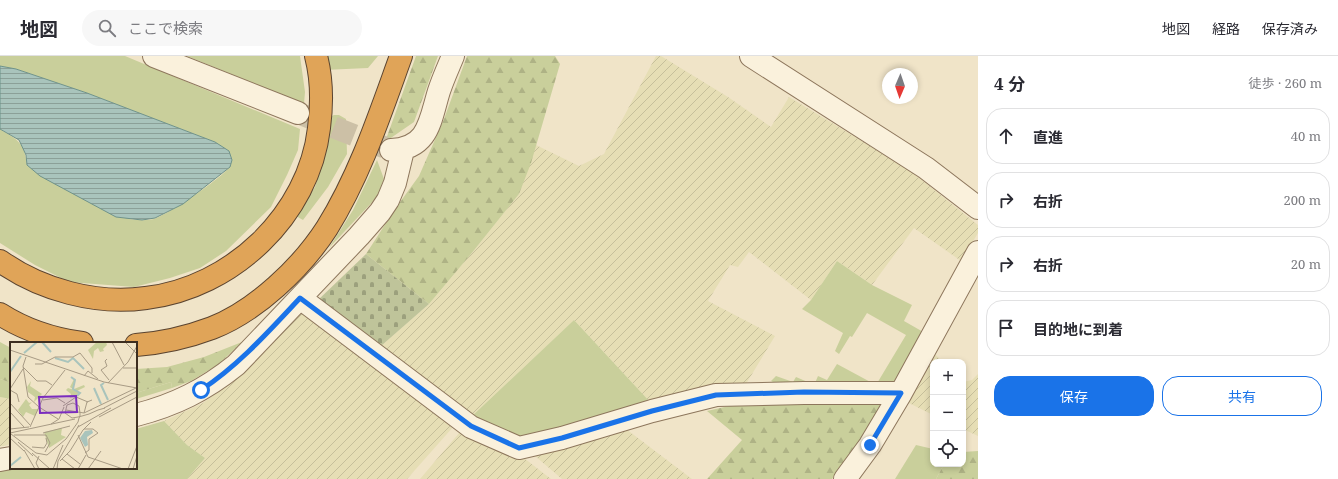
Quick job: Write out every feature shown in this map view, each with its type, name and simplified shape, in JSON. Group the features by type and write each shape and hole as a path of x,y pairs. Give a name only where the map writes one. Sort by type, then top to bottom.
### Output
{"highway":[{"path":"0,261 11,269 37,282 88,297 117,300 146,298 176,292 207,280 238,261 262,242 282,219 299,192 311,166 318,140 321,111 316,56"},
{"path":"137,345 156,343 185,337 213,327 240,313 264,297 307,255 327,228 359,166 377,123 401,56"},
{"path":"0,314 8,320 38,333 74,342"}],"street":[{"path":"154,56 298,113"},
{"path":"137,415 161,408 201,390 219,378 236,364 360,236 388,200 395,183 397,150 412,146 421,139 427,131 440,88 453,56"},
{"path":"751,56 926,168 978,208"},
{"path":"844,479 870,445 901,393 978,252"},
{"path":"300,298 471,426 519,448 562,438 652,411 716,395 804,392 901,393"},
{"path":"0,460 10,458"}],"shaded area":[{"path":"656,56 661,56 728,97 771,127 789,97 908,169 978,225 978,233 961,261 914,228 872,285 837,261 811,300 749,252 738,267 730,265 708,301 775,336 746,384 651,403 574,320 470,418 381,346 429,304 519,194 536,145 579,166 604,154"},
{"path":"304,310 454,426 407,479 187,479 205,458 187,445 164,421 203,403 232,381"},
{"path":"935,354 939,359 932,359"},
{"path":"930,363 930,414 907,402"},
{"path":"978,374 978,436 966,430 966,381 972,380"},
{"path":"0,397 10,399 10,444 0,446"},
{"path":"626,429 692,479 562,479 535,456"},
{"path":"460,432 520,455 551,479 420,479"}],"green space":[{"path":"0,56 125,56 300,129 298,150 271,207 226,251 200,268 170,278 134,287 69,282 35,265 0,243 0,129 20,143 26,157 27,165 129,219 135,220 151,220 161,216 207,187 230,166 231,160 229,151 215,142 87,93 16,69 0,66"},
{"path":"187,56 300,56 305,92 304,104"},
{"path":"321,56 378,56 368,68 324,70"},
{"path":"416,56 438,56 414,122 385,142"},
{"path":"467,56 555,56 560,64 531,163 519,194 429,304 366,254 395,209 419,176 444,119"},
{"path":"334,115 339,115 346,119 347,154 328,187 303,220 296,216 315,187 323,160 328,118"},
{"path":"377,160 384,179 377,197 329,248 353,210"},
{"path":"366,254 429,304 381,346 317,301"},
{"path":"837,261 872,285 912,305 904,321 925,333 891,388 779,385 771,381 776,376 793,382 796,377 810,383 815,383 818,376 827,380 837,364 876,385 906,335 867,313 839,354 835,351 843,333 802,309 811,300"},
{"path":"574,320 651,403 519,440 470,418"},
{"path":"0,342 10,347 10,383 0,379"},
{"path":"242,342 219,364 191,381 172,388 171,382 137,393 137,369 167,367 204,357"},
{"path":"0,379 10,383 10,399 0,397"},
{"path":"171,382 172,388 137,399 137,393"},
{"path":"881,400 883,405 853,452 832,479 707,479 742,440 707,411 729,406"},
{"path":"164,421 187,445 205,458 187,479 0,479 0,468 137,469 137,429"},
{"path":"916,445 930,448 930,467 942,467 936,479 895,479"},
{"path":"978,451 978,479 936,479 942,467 966,467 966,452"}],"water":[{"path":"0,66 16,69 87,93 215,142 229,151 232,160 230,167 183,204 155,218 142,220 116,217 40,176 27,165 26,155 19,140 0,129"}],"tunnel":[{"path":"303,115 391,150"}],"route":[{"path":"201,390 236,364 300,298 471,426 519,448 562,438 652,411 716,395 804,392 901,393 870,445"}]}
